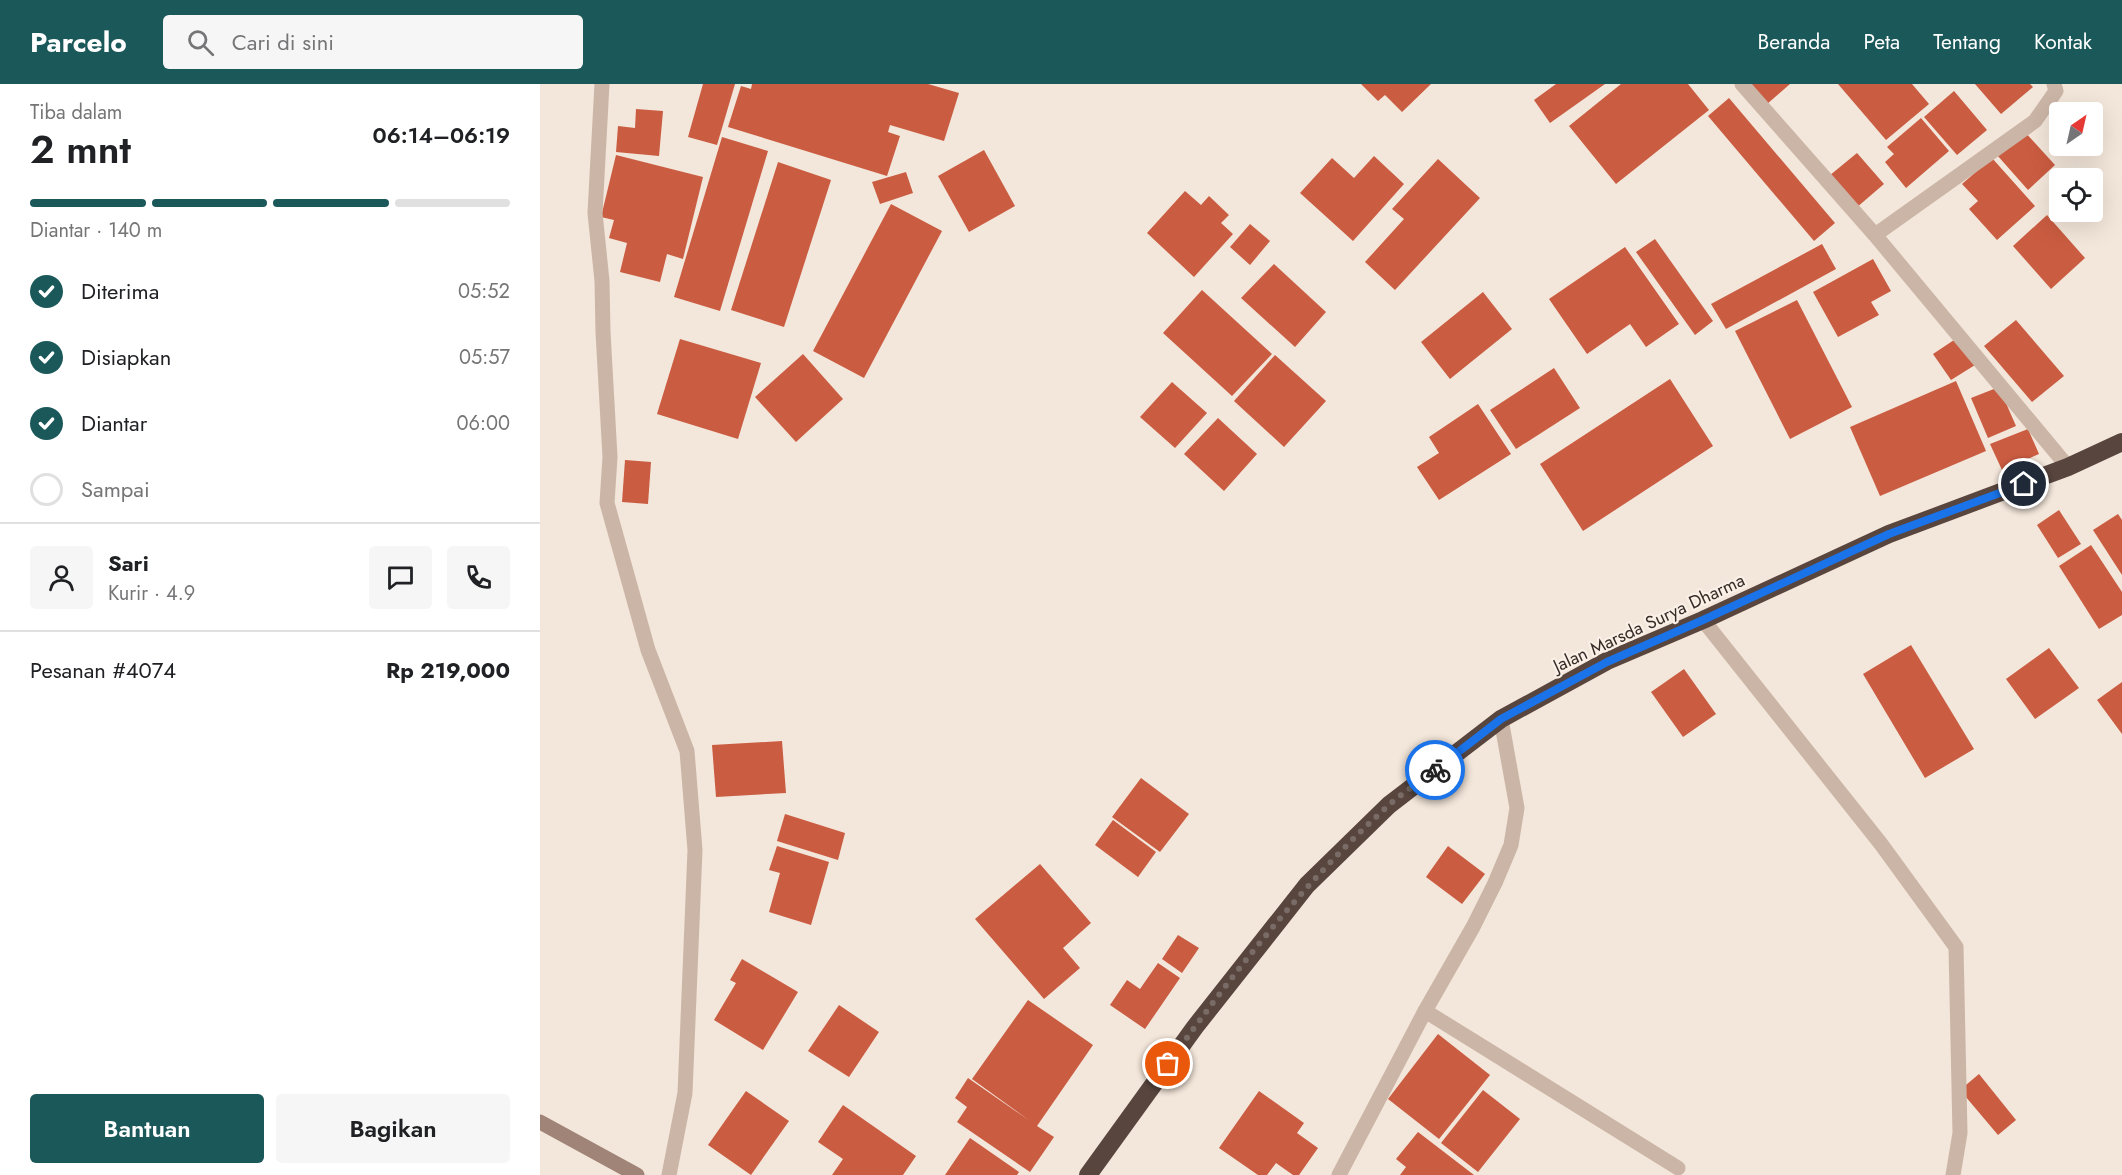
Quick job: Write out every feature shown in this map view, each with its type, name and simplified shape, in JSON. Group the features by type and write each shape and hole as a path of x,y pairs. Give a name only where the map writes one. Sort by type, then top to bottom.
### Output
{"highway":[{"name":"Jalan Marsda Surya Dharma","path":"1088,1175 1195,1027 1307,885 1389,805 1501,719 1607,662 1889,534 2068,467 2122,442"}],"street":[{"path":"602,84 595,213 602,281 610,457 607,503 648,650 687,751 694,850 685,1093 669,1175"},
{"path":"1742,84 1875,235 2068,467"},
{"path":"1875,235 2035,121 2056,91 2054,84"},
{"path":"1703,620 1881,844 1956,947 1960,1133 1953,1175"},
{"path":"1339,1175 1425,1011 1496,883 1511,844 1517,807 1501,719"},
{"path":"1425,1011 1678,1168"},
{"path":"540,1122 637,1175"}],"building":[{"path":"703,84 735,84 717,145 688,137"},
{"path":"752,84 928,84 959,93 944,141 890,125 888,132 900,136 887,176 728,127 741,86 751,89"},
{"path":"1361,84 1431,84 1402,112 1385,95 1378,101"},
{"path":"1556,84 1605,84 1550,123 1534,100"},
{"path":"1621,84 1688,84 1709,110 1616,184 1569,126"},
{"path":"1750,84 1790,84 1767,104"},
{"path":"1838,84 1912,84 1929,104 1886,140"},
{"path":"1975,84 2030,84 2033,87 2001,114"},
{"path":"1954,91 1987,130 1957,155 1924,117"},
{"path":"1729,98 1835,223 1814,241 1708,116"},
{"path":"636,109 663,111 659,156 616,152 618,126 635,128"},
{"path":"1921,118 1949,151 1906,188 1885,162 1894,154 1887,147"},
{"path":"2024,131 2055,165 2049,168 2028,190 1997,155"},
{"path":"722,137 768,151 720,311 674,297"},
{"path":"984,150 1015,206 969,232 938,176"},
{"path":"1857,153 1884,184 1856,208 1829,176"},
{"path":"616,155 703,177 683,259 667,254 660,282 620,272 627,243 609,238 614,220 601,217"},
{"path":"1374,156 1404,184 1353,241 1300,193 1332,158 1354,178"},
{"path":"1992,158 2035,206 1997,240 1969,209 1978,201 1962,184"},
{"path":"1438,159 1480,198 1395,290 1365,262 1404,219 1392,209"},
{"path":"778,162 831,180 784,327 731,310"},
{"path":"906,172 913,193 880,204 872,182"},
{"path":"1185,191 1201,205 1209,196 1229,215 1221,223 1233,234 1194,277 1147,233"},
{"path":"891,204 942,231 864,378 813,351"},
{"path":"2047,215 2049,222 2053,222 2085,258 2051,289 2013,246"},
{"path":"1250,224 1270,241 1250,265 1230,247"},
{"path":"1655,239 1713,321 1695,335 1636,252"},
{"path":"1822,244 1836,269 1726,329 1711,304"},
{"path":"1625,247 1679,324 1646,347 1630,324 1587,354 1549,299"},
{"path":"1873,259 1891,291 1871,302 1879,315 1838,337 1813,292"},
{"path":"1274,264 1326,312 1295,347 1241,298"},
{"path":"1202,290 1272,354 1232,396 1163,333"},
{"path":"1483,292 1512,329 1450,379 1421,342"},
{"path":"1797,300 1852,407 1790,439 1735,331"},
{"path":"2016,320 2064,376 2032,402 1984,346"},
{"path":"1957,338 1975,365 1951,380 1933,354"},
{"path":"680,339 761,363 738,439 657,414"},
{"path":"803,354 843,399 796,442 755,397"},
{"path":"1275,355 1326,401 1284,447 1234,401"},
{"path":"1554,368 1580,408 1516,449 1490,410"},
{"path":"1670,379 1713,446 1583,531 1540,464"},
{"path":"1956,381 1986,451 1880,496 1850,427"},
{"path":"1172,382 1207,413 1175,448 1140,417"},
{"path":"1999,387 2016,426 1988,438 1971,398"},
{"path":"1478,404 1511,454 1439,500 1417,467 1439,453 1429,437"},
{"path":"1218,418 1257,454 1224,491 1184,454"},
{"path":"2028,429 2039,454 2002,470 1990,444"},
{"path":"625,460 651,462 648,504 622,502"},
{"path":"2059,510 2081,544 2058,558 2037,525"},
{"path":"2118,514 2122,520 2122,575 2093,530"},
{"path":"2091,545 2122,592 2122,615 2099,629 2059,566"},
{"path":"1911,645 1974,749 1925,778 1863,674"},
{"path":"2049,648 2079,688 2035,719 2006,679"},
{"path":"1684,669 1716,714 1683,737 1651,692"},
{"path":"2122,682 2122,734 2097,700"},
{"path":"782,741 786,793 716,797 712,745"},
{"path":"1141,778 1189,814 1160,852 1112,817"},
{"path":"785,814 845,833 838,860 777,841"},
{"path":"1113,820 1156,852 1138,877 1095,845"},
{"path":"777,846 829,862 811,925 769,912 780,873 769,870"},
{"path":"1448,846 1485,874 1462,904 1426,877"},
{"path":"1040,864 1091,923 1063,948 1080,968 1044,999 975,919"},
{"path":"1178,935 1199,948 1182,973 1162,959"},
{"path":"742,959 798,992 763,1050 714,1020 736,983 730,980"},
{"path":"1158,963 1180,978 1145,1029 1110,1005 1127,980 1140,989"},
{"path":"1028,1000 1093,1045 1037,1126 1054,1137 1030,1172 957,1122 967,1107 955,1098 968,1078 1030,1121 972,1079"},
{"path":"839,1005 879,1032 849,1077 808,1051"},
{"path":"1438,1034 1490,1075 1439,1139 1388,1099"},
{"path":"1979,1074 2016,1120 1998,1135 1960,1090"},
{"path":"1483,1090 1520,1119 1478,1172 1441,1143"},
{"path":"746,1091 789,1121 751,1175 708,1145"},
{"path":"1259,1091 1304,1123 1297,1133 1318,1148 1299,1175 1293,1175 1276,1163 1267,1175 1258,1175 1219,1148"},
{"path":"843,1105 916,1156 903,1175 832,1175 843,1159 818,1142"},
{"path":"1418,1132 1474,1175 1400,1175 1406,1167 1396,1159"},
{"path":"970,1138 1019,1172 1017,1175 945,1175"}],"way so far":[{"path":"1168,1064 1307,885 1389,805 1435,770"}],"route":[{"path":"1435,770 1501,719 1607,662 1889,534 2024,484"}]}
